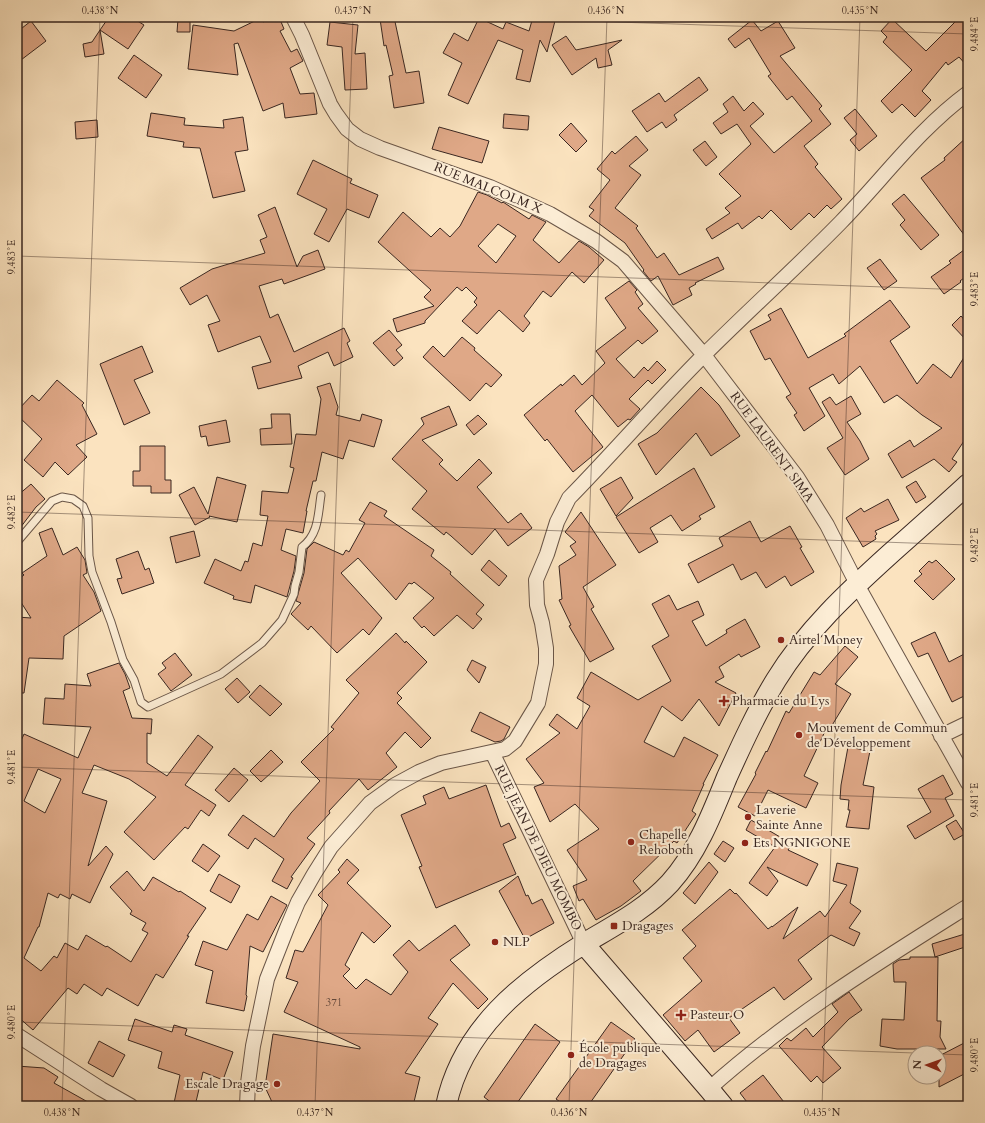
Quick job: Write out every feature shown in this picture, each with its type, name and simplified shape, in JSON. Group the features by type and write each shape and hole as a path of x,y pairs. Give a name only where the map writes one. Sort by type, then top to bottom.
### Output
{"main road":[{"path":"446,1106 456,1071 467,1050 484,1026 504,1003 556,962 643,907 670,882 685,863 703,832 758,710 796,650 827,614 857,584 968,484"},
{"path":"584,944 723,1106"}],"street":[{"name":"RUE MALCOLM X","path":"293,17 302,35 330,104 347,129 360,139 380,148 490,187 565,221 596,241 623,262 704,355"},
{"path":"247,1106 248,1083 253,1046 267,979 298,902 331,847 370,803 395,785 419,772 441,763 505,749 516,741 538,703 546,664 546,648 542,623 537,605 536,580 547,554 557,522 569,498 704,355 842,221 932,124 968,93"},
{"name":"RUE LAURENT SIMA","path":"704,355 797,476 827,525 857,584 968,783"},
{"path":"941,736 968,723"},
{"name":"RUE JEAN DE DIEU MOMBO","path":"492,752 584,944"},
{"path":"709,1089 780,1030 872,966 968,906"},
{"path":"17,1035 100,1089 131,1106"}],"lane":[{"path":"17,542 52,501 62,497 74,499 83,506 88,518 89,556 92,572 111,622 123,660 134,680 141,702 148,707 221,674 262,643 282,620 294,594 299,572 302,547 308,542 316,530 321,495"}],"building":[{"path":"109,17 131,17 144,25 128,49 100,30"},
{"path":"273,17 279,17 284,29 280,31 291,52 297,49 303,61 290,68 300,94 314,93 317,114 285,118 283,103 263,111 238,43 234,44 238,75 188,69 193,25 234,31 261,18 263,22"},
{"path":"394,17 406,73 419,71 424,103 394,108 389,76 393,75 386,45 384,46 380,19"},
{"path":"533,17 556,17 547,52 540,40 530,82 516,79 523,50 498,40 468,104 448,95 462,63 443,53 454,33 468,41 479,18 503,29 506,22 529,31"},
{"path":"960,17 968,17 968,67 959,57 948,65 946,62 922,91 931,100 915,117 902,104 892,113 881,101 912,70 883,42 887,37 881,31 892,19 926,51"},
{"path":"178,19 190,20 190,32 177,32"},
{"path":"752,20 761,31 778,21 795,48 780,56 822,106 819,109 831,124 804,146 818,164 815,167 842,199 831,209 827,205 814,218 809,213 791,230 771,210 762,219 759,216 742,229 738,223 712,239 706,229 730,213 725,208 741,196 719,174 751,144 737,124 721,134 713,123 728,112 723,104 733,96 744,111 753,102 764,114 750,126 774,153 812,121 792,96 787,100 768,76 771,74 749,38 735,48 728,39"},
{"path":"31,21 46,41 17,63 17,32"},
{"path":"330,22 358,25 355,54 365,53 367,89 345,90 342,47 327,45"},
{"path":"100,30 104,54 85,57 83,44 92,42"},
{"path":"566,36 576,50 622,40 608,50 612,65 598,68 596,58 572,75 552,45"},
{"path":"134,55 162,75 146,98 118,78"},
{"path":"699,77 708,90 674,115 677,120 666,128 662,122 647,132 632,111 659,93 665,102"},
{"path":"855,109 877,136 859,151 850,140 857,134 844,118"},
{"path":"151,113 185,118 184,125 224,128 223,120 243,117 248,150 235,152 245,191 213,198 200,148 183,147 184,142 147,136"},
{"path":"504,114 529,116 528,130 503,128"},
{"path":"97,120 98,137 76,139 75,122"},
{"path":"571,123 587,141 576,152 559,135"},
{"path":"439,127 489,141 482,163 432,149"},
{"path":"636,136 648,150 629,166 641,175 615,208 638,226 636,228 657,258 664,253 679,275 718,257 724,269 695,283 696,284 689,288 692,295 673,305 658,276 651,281 625,243 589,216 594,210 589,207 610,180 597,169 612,151 615,154"},
{"path":"968,136 968,240 921,178 945,160 944,158"},
{"path":"705,141 717,157 706,166 693,150"},
{"path":"313,160 352,179 350,183 378,195 369,218 347,209 329,242 314,234 327,209 297,194"},
{"path":"478,192 502,203 503,202 529,219 532,215 546,222 533,240 559,263 579,241 589,247 604,260 584,283 572,272 551,297 543,291 524,316 530,323 523,332 499,310 477,334 462,321 477,305 474,302 477,298 466,287 462,291 457,287 425,321 425,323 397,332 393,319 434,306 424,297 431,290 378,242 403,212 431,237 440,228 450,237 460,226","holes":["498,224 516,236 496,263 478,246"]},
{"path":"904,194 939,235 921,250 900,225 905,220 892,204"},
{"path":"275,207 297,267 303,256 318,250 325,269 284,284 282,279 259,286 270,318 278,314 294,352 344,328 350,341 347,343 353,357 334,366 328,352 298,366 302,378 258,389 252,367 271,362 260,336 218,352 208,325 220,321 207,295 190,305 180,288 212,269 265,253 260,240 267,237 258,215"},
{"path":"968,247 968,275 944,294 931,277 951,263 949,261"},
{"path":"880,259 897,281 884,290 867,268"},
{"path":"629,281 637,290 635,292 643,304 638,308 658,331 642,344 638,340 616,359 634,378 644,367 648,371 657,361 666,370 652,384 648,380 629,399 640,409 630,420 628,419 618,427 592,395 575,411 603,447 573,472 547,439 545,441 524,415 574,375 582,385 605,363 596,351 626,328 605,298"},
{"path":"890,300 910,327 890,341 917,384 933,364 951,378 968,351 968,435 952,459 957,462 949,472 934,459 902,478 888,454 910,440 914,447 942,428 922,415 897,395 884,403 860,366 839,384 833,374 809,388 825,416 804,431 794,415 797,413 786,397 791,394 770,358 765,360 750,331 771,320 768,315 781,308 808,358 846,336 844,334"},
{"path":"961,316 968,324 968,342 952,325"},
{"path":"389,330 402,345 396,350 403,358 394,366 373,343"},
{"path":"462,337 502,375 491,387 486,383 470,401 423,357 433,346 444,357"},
{"path":"142,346 153,372 134,380 150,413 124,425 100,364"},
{"path":"57,380 84,403 82,405 97,434 76,445 87,457 68,475 55,462 43,477 24,460 42,439 17,415 17,411 32,395 39,401"},
{"path":"330,383 338,407 336,415 360,421 362,414 382,420 374,447 349,440 343,459 322,452 316,481 313,481 306,511 303,533 286,529 281,550 296,556 294,571 287,597 255,585 251,603 233,599 234,596 204,583 215,559 241,571 245,561 248,562 253,543 262,546 268,516 260,515 262,491 288,493 294,468 290,467 296,434 316,435 321,399 317,387"},
{"path":"701,387 719,405 740,436 711,456 696,433 656,475 638,444 657,433"},
{"path":"851,396 861,414 847,422 860,441 869,459 845,475 827,448 843,438 822,402 830,397 836,405"},
{"path":"449,406 457,425 422,440 443,460 439,464 457,481 479,459 492,473 477,487 508,523 521,513 532,528 508,546 495,529 472,555 446,532 444,535 412,509 427,491 392,459 424,424 421,418"},
{"path":"271,414 290,414 292,444 261,445 260,429 272,428"},
{"path":"478,415 487,424 474,435 466,425"},
{"path":"226,420 230,442 208,446 206,436 201,437 199,426"},
{"path":"140,446 165,446 165,480 171,480 171,493 151,493 151,486 133,486 133,471 140,471"},
{"path":"694,468 715,507 699,516 701,519 682,531 671,515 650,528 658,542 639,553 616,517"},
{"path":"217,477 246,485 237,522 209,516 210,517 195,525 179,495 194,487 208,514"},
{"path":"621,477 633,498 616,516 600,489"},
{"path":"916,481 926,497 916,503 906,487"},
{"path":"31,484 45,499 36,507 17,532 17,496"},
{"path":"888,499 899,520 875,531 877,534 875,536 876,539 863,547 846,518 861,508 864,512"},
{"path":"370,502 387,511 384,516 434,550 431,556 451,572 450,574 484,605 476,614 482,619 473,629 457,615 434,636 424,626 422,628 413,618 434,598 414,582 412,584 409,583 396,600 358,558 341,573 382,618 369,635 363,629 337,653 311,626 308,630 291,614 301,603 296,601 304,573 307,549 314,542 343,555 346,550 349,552 365,523 359,520"},
{"path":"581,512 616,565 583,587 594,607 591,609 614,649 590,662 569,626 571,625 559,600 562,599 559,566 576,555 570,546 576,542 565,532"},
{"path":"750,521 761,542 790,526 802,547 800,548 814,572 791,586 785,576 766,588 756,572 741,580 733,564 698,583 688,564 723,546 719,538"},
{"path":"52,528 63,555 77,547 85,560 87,573 83,575 94,592 101,611 64,636 63,659 29,658 24,693 17,693 17,617 31,618 17,596 17,580 24,575 22,573 47,556 39,533"},
{"path":"194,531 200,556 176,563 170,537"},
{"path":"138,551 145,570 149,568 154,583 122,594 117,579 122,578 116,559"},
{"path":"489,560 507,576 499,586 481,570"},
{"path":"936,560 955,579 933,600 914,581 922,574 919,571 929,561 932,563"},
{"path":"669,595 677,610 698,601 704,615 692,621 706,646 727,633 726,630 745,619 760,647 741,657 739,654 719,667 724,677 715,682 736,693 719,726 699,699 682,721 662,706 644,742 674,757 684,737 718,755 703,784 692,811 696,814 677,843 674,841 633,881 641,891 621,906 596,920 583,899 579,901 573,886 587,880 567,850 599,829 575,804 550,822 534,787 544,783 526,759 560,733 549,725 557,714 577,729 590,706 577,698 591,672 638,700 671,681 652,646 669,636 652,604"},
{"path":"935,632 949,662 968,652 968,694 952,702 928,653 918,657 911,643"},
{"path":"396,633 427,662 397,693 402,698 397,703 431,738 421,748 405,732 386,753 397,767 368,790 359,779 329,811 330,813 307,838 315,844 291,877 293,878 287,889 272,881 284,859 255,838 248,849 228,835 243,815 274,837 291,813 320,781 301,762 334,729 331,727 359,693 346,680"},
{"path":"845,646 858,657 835,684 851,694 831,727 828,725 804,776 818,783 806,808 768,790 755,816 738,807 756,774 755,773 766,751 767,752 786,711 789,713 814,672 820,675"},
{"path":"175,653 192,675 171,691 158,674 166,668 162,663"},
{"path":"472,660 486,667 479,683 467,670"},
{"path":"119,663 130,688 123,691 132,718 152,719 151,734 147,733 147,763 167,776 198,735 213,747 185,785 216,805 209,816 201,810 188,829 185,827 154,860 124,832 156,797 129,779 94,765 82,793 107,801 88,866 106,846 113,854 90,903 72,894 70,899 60,894 58,898 48,893 39,927 24,958 41,971 54,956 57,958 65,943 78,950 86,935 106,947 107,946 131,962 148,933 142,930 146,923 130,914 132,911 110,887 127,871 144,891 153,877 179,892 180,891 206,908 187,936 189,936 163,978 156,974 138,1006 107,988 102,996 84,984 77,994 68,988 33,1030 17,1016 17,750 24,734 78,758 91,727 43,724 45,698 64,699 65,684 91,686 87,674","holes":["38,769 61,779 45,813 24,801"]},
{"path":"237,678 250,692 238,703 225,689"},
{"path":"260,685 282,704 270,716 249,697"},
{"path":"480,712 510,727 504,739 495,742 471,731"},
{"path":"848,747 870,751 863,785 874,787 869,829 846,827 850,810 848,810 849,800 840,799"},
{"path":"271,750 283,762 261,782 250,771"},
{"path":"234,768 248,780 229,802 215,790"},
{"path":"943,775 953,794 945,798 954,816 915,839 907,826 931,812 918,789"},
{"path":"486,785 501,827 509,823 516,838 503,844 516,874 436,908 419,867 422,866 401,815 426,804 423,796 444,787 449,799"},
{"path":"751,820 792,844 788,850 818,864 807,886 767,867 778,881 767,896 749,883 775,847 746,830"},
{"path":"956,820 965,834 954,840 946,826"},
{"path":"723,841 734,848 725,862 714,854"},
{"path":"203,844 220,856 208,872 192,861"},
{"path":"347,859 359,870 347,883 391,926 374,943 362,932 345,965 350,969 343,976 356,989 366,979 391,995 408,972 393,955 409,940 419,951 455,925 470,945 450,960 488,999 478,1009 453,983 428,1018 438,1024 405,1073 420,1077 413,1106 298,1106 272,1102 265,1087 273,1034 360,1049 360,1047 284,1012 298,982 286,978 295,950 303,952 328,905 318,895 340,872 338,870"},
{"path":"709,862 718,872 695,904 683,893"},
{"path":"837,863 858,868 850,903 861,911 849,928 860,933 854,946 831,935 798,960 812,979 784,1000 774,987 729,1018 740,1033 714,1052 698,1030 685,1041 663,1015 702,981 683,958 696,946 682,930 730,889 735,894 736,893 768,929 798,907 783,939 820,911 825,917 847,885 833,881"},
{"path":"219,874 240,886 231,903 210,891"},
{"path":"518,876 526,896 528,895 532,904 542,899 554,923 525,939 499,891"},
{"path":"271,896 287,905 263,952 250,946 247,996 244,1011 206,1003 213,971 195,965 203,941 227,950 247,914 258,920"},
{"path":"968,933 968,946 935,957 932,944"},
{"path":"910,957 938,957 937,1021 941,1021 940,1037 944,1045 907,1045 907,1049 880,1046 882,1019 904,1020 906,982 894,982 893,964 899,960 910,959"},
{"path":"849,992 862,1010 849,1019 822,1047 841,1068 823,1083 817,1076 811,1082 779,1046 787,1038 791,1041 806,1028 813,1037 838,1012 832,1004"},
{"path":"135,1019 172,1032 174,1025 187,1029 185,1035 233,1052 223,1080 203,1072 195,1106 174,1103 180,1075 158,1068 162,1052 128,1040"},
{"path":"611,1022 635,1039 588,1106 566,1106 556,1099"},
{"path":"535,1024 560,1042 515,1106 496,1106 484,1097"},
{"path":"99,1041 125,1055 113,1077 88,1063"},
{"path":"968,1041 968,1072 947,1083 947,1052"},
{"path":"17,1066 44,1068 58,1077 54,1083 95,1106 24,1106 17,1102"},
{"path":"763,1075 787,1106 750,1106 740,1093"}],"place":[{"name":"Airtel Money","path":"781,640"},
{"name":"Pharmacie du Lys","path":"724,701"},
{"name":"Mouvement de Commun de Développement","path":"799,735"},
{"name":"Laverie Sainte Anne","path":"748,817"},
{"name":"Chapelle Rehoboth","path":"631,842"},
{"name":"Ets NGNIGONE","path":"745,843"},
{"name":"Dragages","path":"614,926"},
{"name":"NLP","path":"495,942"},
{"name":"Pasteur O","path":"681,1015"},
{"name":"École publique de Dragages","path":"571,1055"},
{"name":"Escale Dragage","path":"277,1084"}]}
